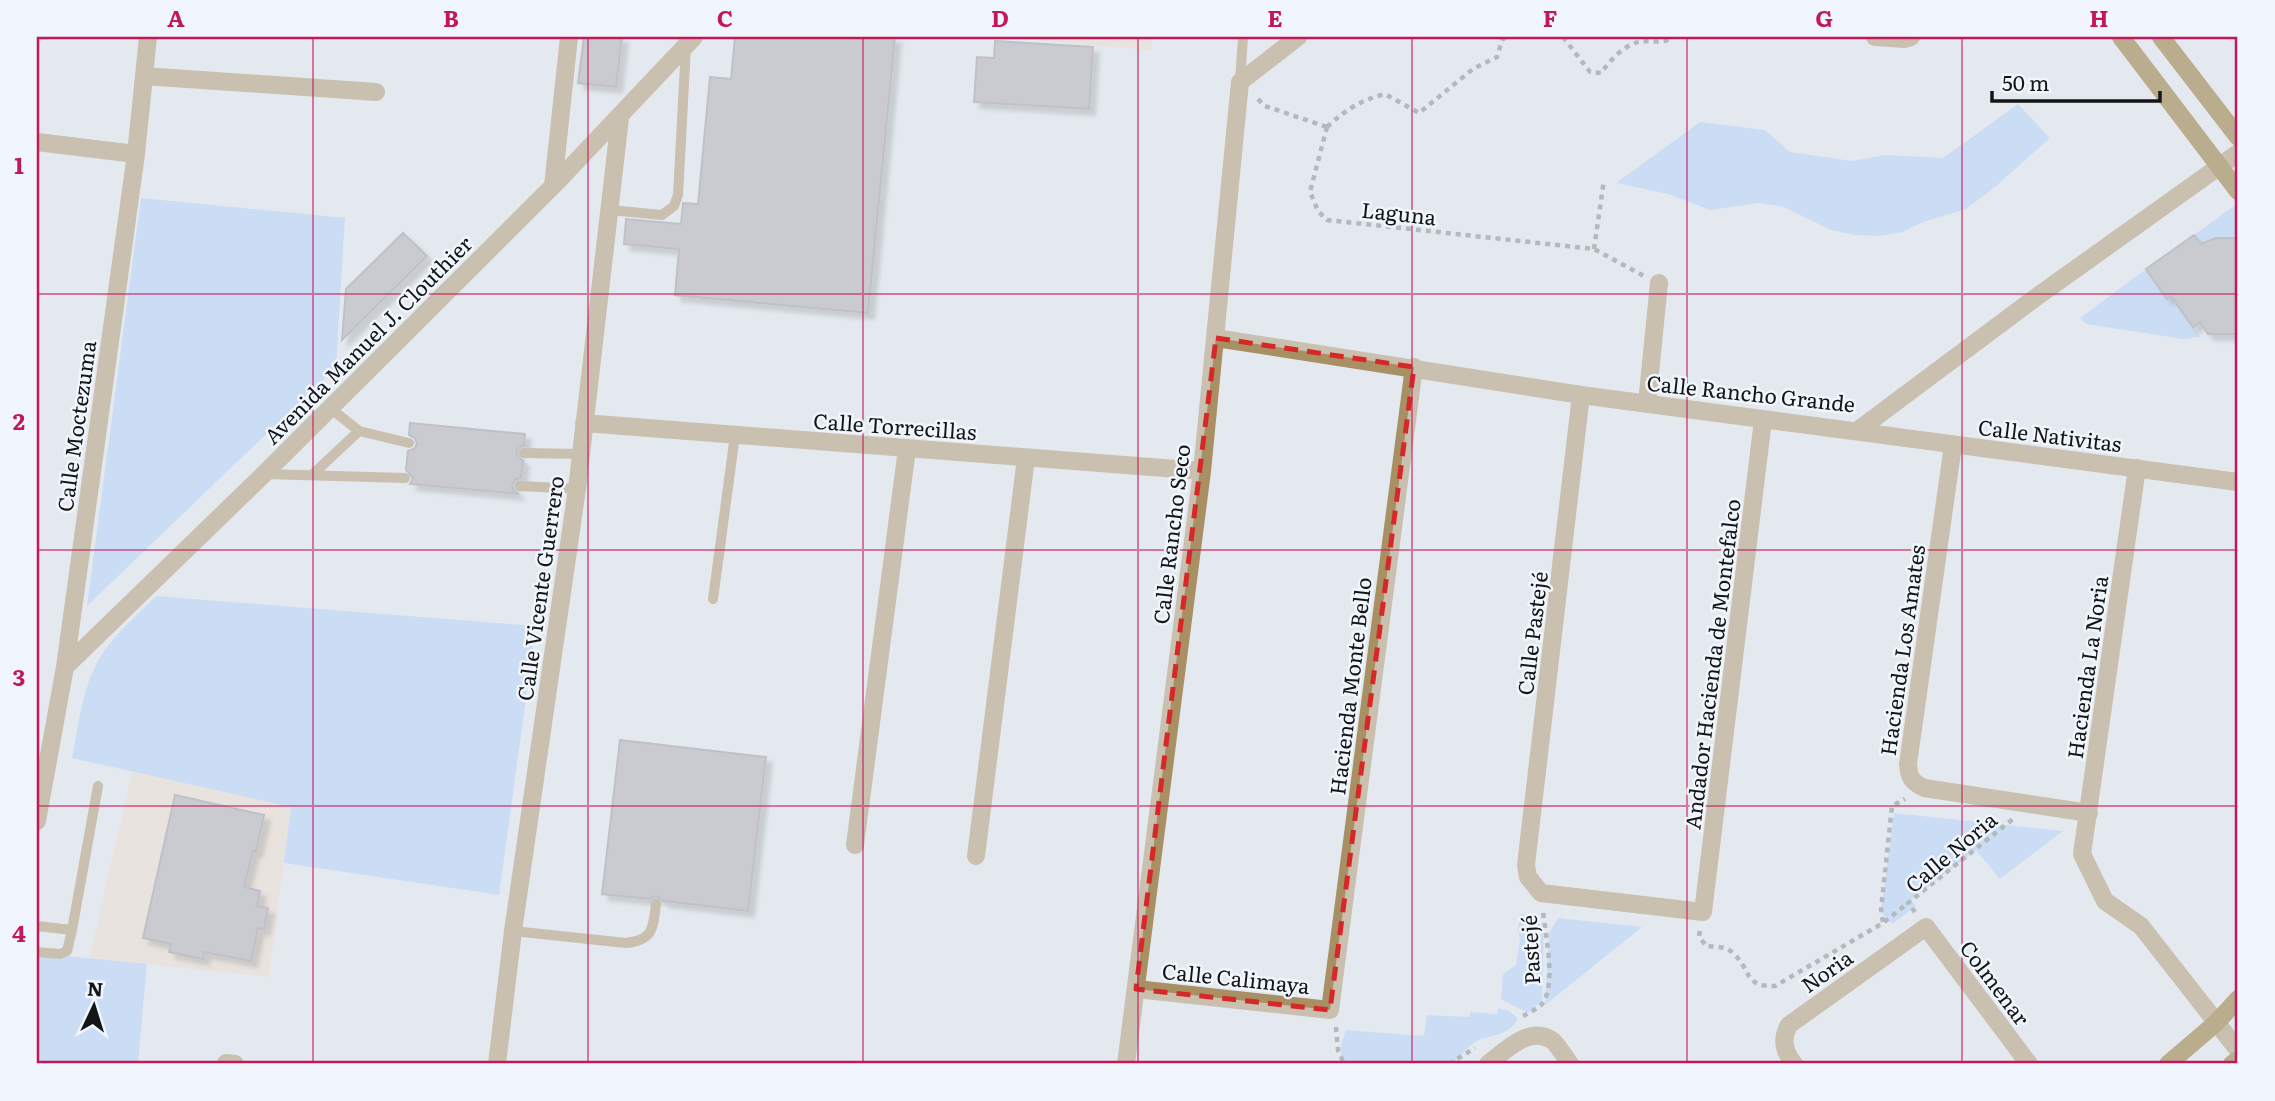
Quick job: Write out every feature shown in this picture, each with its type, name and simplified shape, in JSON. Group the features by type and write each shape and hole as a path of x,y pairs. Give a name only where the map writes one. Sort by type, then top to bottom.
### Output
{"street":[{"name":"Calle Moctezuma","path":"37,821 65,667 135,154 148,37"},
{"path":"553,186 569,37"},
{"path":"1240,82 1298,37"},
{"path":"1875,37 1904,40 1911,37"},
{"path":"2121,37 2238,191"},
{"path":"2161,37 2238,137"},
{"name":"Avenida Manuel J. Clouthier","path":"65,667 264,474 553,186 690,41"},
{"path":"144,76 376,92"},
{"name":"Calle Rancho Seco","path":"1126,1064 1202,471 1240,82"},
{"name":"Calle Vicente Guerrero","path":"497,1064 513,931 577,489 620,118"},
{"path":"37,142 135,154"},
{"name":"Calle Rancho Grande","path":"1216,338 1581,395 1857,430 2238,153"},
{"path":"1647,404 1659,284"},
{"name":"Hacienda Monte Bello","path":"1330,1010 1414,367"},
{"name":"Calle Pastejé","path":"1541,892 1528,877 1527,865 1581,395"},
{"name":"Andador Hacienda de Montefalco","path":"1703,912 1763,420"},
{"name":"Calle Torrecillas","path":"584,423 1202,471"},
{"name":"Calle Nativitas","path":"1857,430 2238,482"},
{"name":"Hacienda Los Amates","path":"1924,788 1913,782 1909,776 1908,764 1953,445"},
{"path":"855,845 907,449"},
{"path":"976,856 1026,458"},
{"name":"Hacienda La Noria","path":"2137,468 2082,854 2105,901 2141,926 2238,1050"},
{"path":"1924,788 2089,813"},
{"path":"1541,892 1703,912"},
{"name":"Noria","path":"1794,1064 1787,1056 1783,1042 1788,1025 1926,927"},
{"name":"Colmenar","path":"1926,927 2029,1064"},
{"name":"Calle Calimaya","path":"1136,989 1330,1010"},
{"path":"2168,1064 2216,1023 2238,999"},
{"path":"1488,1064 1530,1035 1553,1042 1570,1064"},
{"path":"2232,1064 2238,1060"}],"lane":[{"path":"1240,82 1243,37"},
{"path":"610,210 662,215 674,206 678,195 690,41"},
{"path":"330,408 359,431 409,443"},
{"path":"312,475 359,431"},
{"path":"713,599 735,435"},
{"path":"524,453 580,454"},
{"path":"264,474 405,478"},
{"path":"520,486 577,489"},
{"path":"37,952 60,954 67,951 98,786"},
{"path":"513,931 626,943 641,942 654,926 656,904"},
{"path":"37,926 72,930"}],"path":[{"path":"1240,82 1265,106 1327,127 1343,112 1365,99 1385,94 1419,113 1473,69 1497,57 1502,40 1506,37"},
{"path":"1563,37 1591,72 1601,73 1611,60 1635,43 1668,41 1673,37"},
{"name":"Laguna","path":"1327,127 1310,192 1318,211 1327,220 1594,249 1659,284"},
{"path":"1594,249 1604,180"},
{"path":"1883,923 1881,910 1892,806 1924,788"},
{"name":"Calle Noria","path":"1926,927 1908,903 2031,805"},
{"name":"Pastejé","path":"1518,1020 1541,1005 1548,992 1541,892"},
{"path":"1703,912 1699,936 1706,946 1722,947 1732,952 1751,981 1763,987 1775,986 1883,923 1908,903"},
{"path":"1330,1010 1337,1030 1338,1050 1343,1064"}],"highlighted area":[{"path":"1216,338 1414,367 1330,1010 1136,989"}],"shaded area":[{"path":"994,37 1152,37 1151,50"},
{"path":"2018,104 2050,138 1966,209 1923,222 1903,232 1879,236 1855,235 1831,230 1784,207 1759,203 1710,210 1668,194 1616,183 1700,122 1765,130 1790,152 1852,161 1884,155 1943,158"},
{"path":"141,198 345,218 336,367 87,606"},
{"path":"2235,205 2238,209 2238,239 2216,238 2201,244 2194,235"},
{"path":"2146,269 2167,298 2171,296 2201,337 2183,339 2086,324 2080,318"},
{"path":"156,596 536,626 499,895 284,863 291,807 72,758 83,700 100,657 114,638"},
{"path":"132,772 291,807 269,977 89,958"},
{"path":"1894,813 2063,831 2000,879 1976,850 1911,900 1916,906 1892,924 1881,912"},
{"path":"1520,914 1534,915 1544,931 1542,1001 1528,1013 1501,999 1503,974 1516,965 1520,941"},
{"path":"1558,918 1642,927 1545,1005 1549,933"},
{"path":"37,953 147,964 138,1064 37,1064"},
{"path":"1498,1008 1509,1011 1518,1018 1515,1024 1501,1034 1475,1042 1453,1064 1341,1064 1341,1044 1346,1030 1424,1036 1427,1015 1469,1017 1471,1012 1497,1014"}],"building":[{"path":"584,37 622,37 616,87 578,83"},
{"path":"735,37 895,37 868,313 675,295 679,249 624,244 626,219 681,224 683,203 698,204 710,77 731,79"},
{"path":"995,41 1093,47 1089,109 974,102 977,57 994,58"},
{"path":"403,233 427,256 342,340 346,289"},
{"path":"2194,235 2201,244 2216,238 2238,238 2238,334 2208,334 2200,322 2193,327 2171,296 2167,299 2146,269"},
{"path":"410,423 525,434 524,445 516,452 523,461 521,478 516,479 512,485 513,490 519,494 410,484 413,478 406,470 408,451 414,449 417,444 415,438 409,435"},
{"path":"620,740 766,757 748,911 663,901 656,896 650,899 602,894"},
{"path":"175,795 264,815 244,887 260,891 257,906 268,908 264,929 258,928 251,961 204,952 203,959 169,952 171,944 143,938"}]}
